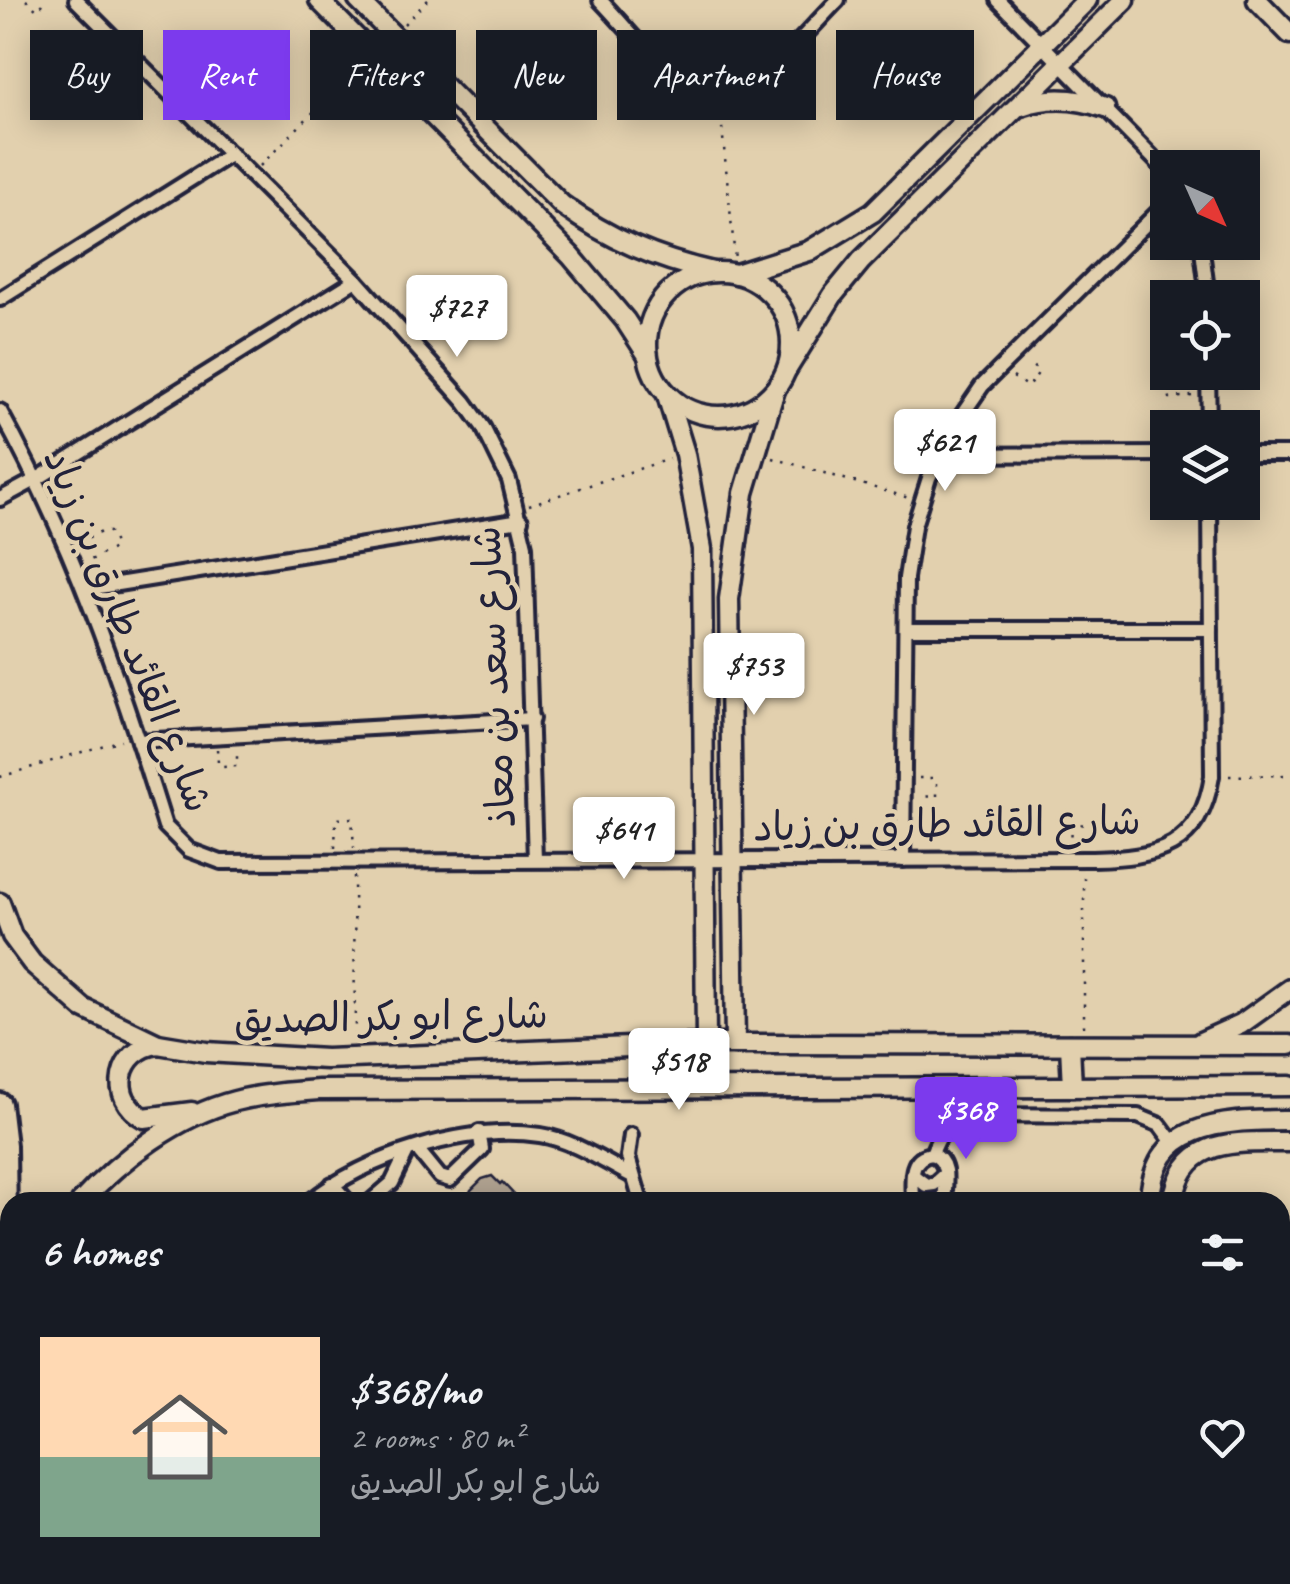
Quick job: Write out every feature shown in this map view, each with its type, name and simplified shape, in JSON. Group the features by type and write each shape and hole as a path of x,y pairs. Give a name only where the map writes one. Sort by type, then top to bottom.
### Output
{"main road":[{"path":"0,1104 5,1192"}],"street":[{"name":"شارع سعد بن معاذ","path":"76,0 356,280 465,402 497,453 520,515 527,572 535,860"},
{"path":"319,0 348,30"},
{"path":"358,0 388,30"},
{"path":"600,0 629,30"},
{"path":"808,30 838,0"},
{"path":"998,0 1150,155"},
{"path":"736,274 809,251 873,212 1086,0"},
{"path":"735,1044 728,600 734,546 754,452 775,390 832,295 860,262 1124,0"},
{"path":"1257,0 1290,34"},
{"path":"456,97 573,213 595,229 634,249 713,272 736,274 759,284 776,300 788,321 791,345 787,369"},
{"path":"1016,108 1041,100 1067,99 1104,108"},
{"path":"437,120 571,256 625,320 667,395 685,454 695,501 703,582 706,1044"},
{"path":"0,299 231,154"},
{"path":"903,860 908,565 920,501 938,456 966,408 1001,367 1150,220"},
{"path":"647,354 648,331 656,309 671,290 690,278 713,272"},
{"path":"0,499 356,280"},
{"path":"667,395 687,409 710,416 734,415 756,406 775,390"},
{"path":"1208,390 1208,410"},
{"name":"شارع القائد طارق بن زياد","path":"0,412 37,479 86,589 165,826 189,850 221,862 1082,859 1136,858 1174,845 1201,815 1212,776 1210,520"},
{"path":"938,456 1150,454"},
{"path":"1260,454 1290,454"},
{"path":"86,589 520,515"},
{"path":"906,630 1211,630"},
{"path":"137,738 532,718"},
{"name":"شارع ابو بكر الصديق","path":"0,903 12,936 32,963 82,1008 158,1044 206,1052 284,1058 706,1044 1290,1045"},
{"path":"1194,1045 1241,1024 1290,990"},
{"path":"158,1044 140,1048 123,1068 120,1085 130,1108 144,1118 212,1110"},
{"path":"1072,1087 1076,1045"},
{"name":"شارع ابو بكر الصديق","path":"92,1192 162,1134 231,1102 271,1094 320,1090 1290,1086"},
{"path":"932,1154 938,1136 965,1115 1138,1116 1160,1125 1174,1144"},
{"path":"1151,1192 1154,1173 1174,1144 1192,1131 1212,1124 1290,1120"},
{"path":"412,1152 440,1178 450,1180 482,1149 479,1132"},
{"path":"322,1192 363,1168 479,1132 544,1135 632,1176"},
{"path":"630,1136 628,1157 638,1192"},
{"path":"1175,1192 1182,1171 1205,1150 1220,1144 1290,1142"},
{"path":"381,1192 412,1152"},
{"path":"913,1192 919,1157 932,1154 942,1160 944,1192"},
{"path":"914,1176 926,1185 945,1174"},
{"path":"332,1184 339,1192"}],"path":[{"path":"26,0 37,10 47,0"},
{"path":"398,30 428,0"},
{"path":"252,174 310,116"},
{"path":"720,120 736,274"},
{"path":"1001,367 1028,387 1039,372 1016,352"},
{"path":"1168,390 1170,398 1208,394"},
{"path":"754,452 920,501"},
{"path":"520,515 685,454"},
{"path":"69,548 103,530 109,532 115,543 114,548 77,568"},
{"path":"217,735 218,763 222,768 237,766 237,734"},
{"path":"0,778 137,738"},
{"path":"1212,776 1290,775"},
{"path":"904,778 936,779 938,795 904,797"},
{"path":"335,860 337,818 354,819 354,1057"},
{"path":"1076,1045 1082,859 1091,824 1070,825 1082,859"}],"building":[{"path":"492,1176 512,1192 470,1192 482,1179"}]}
